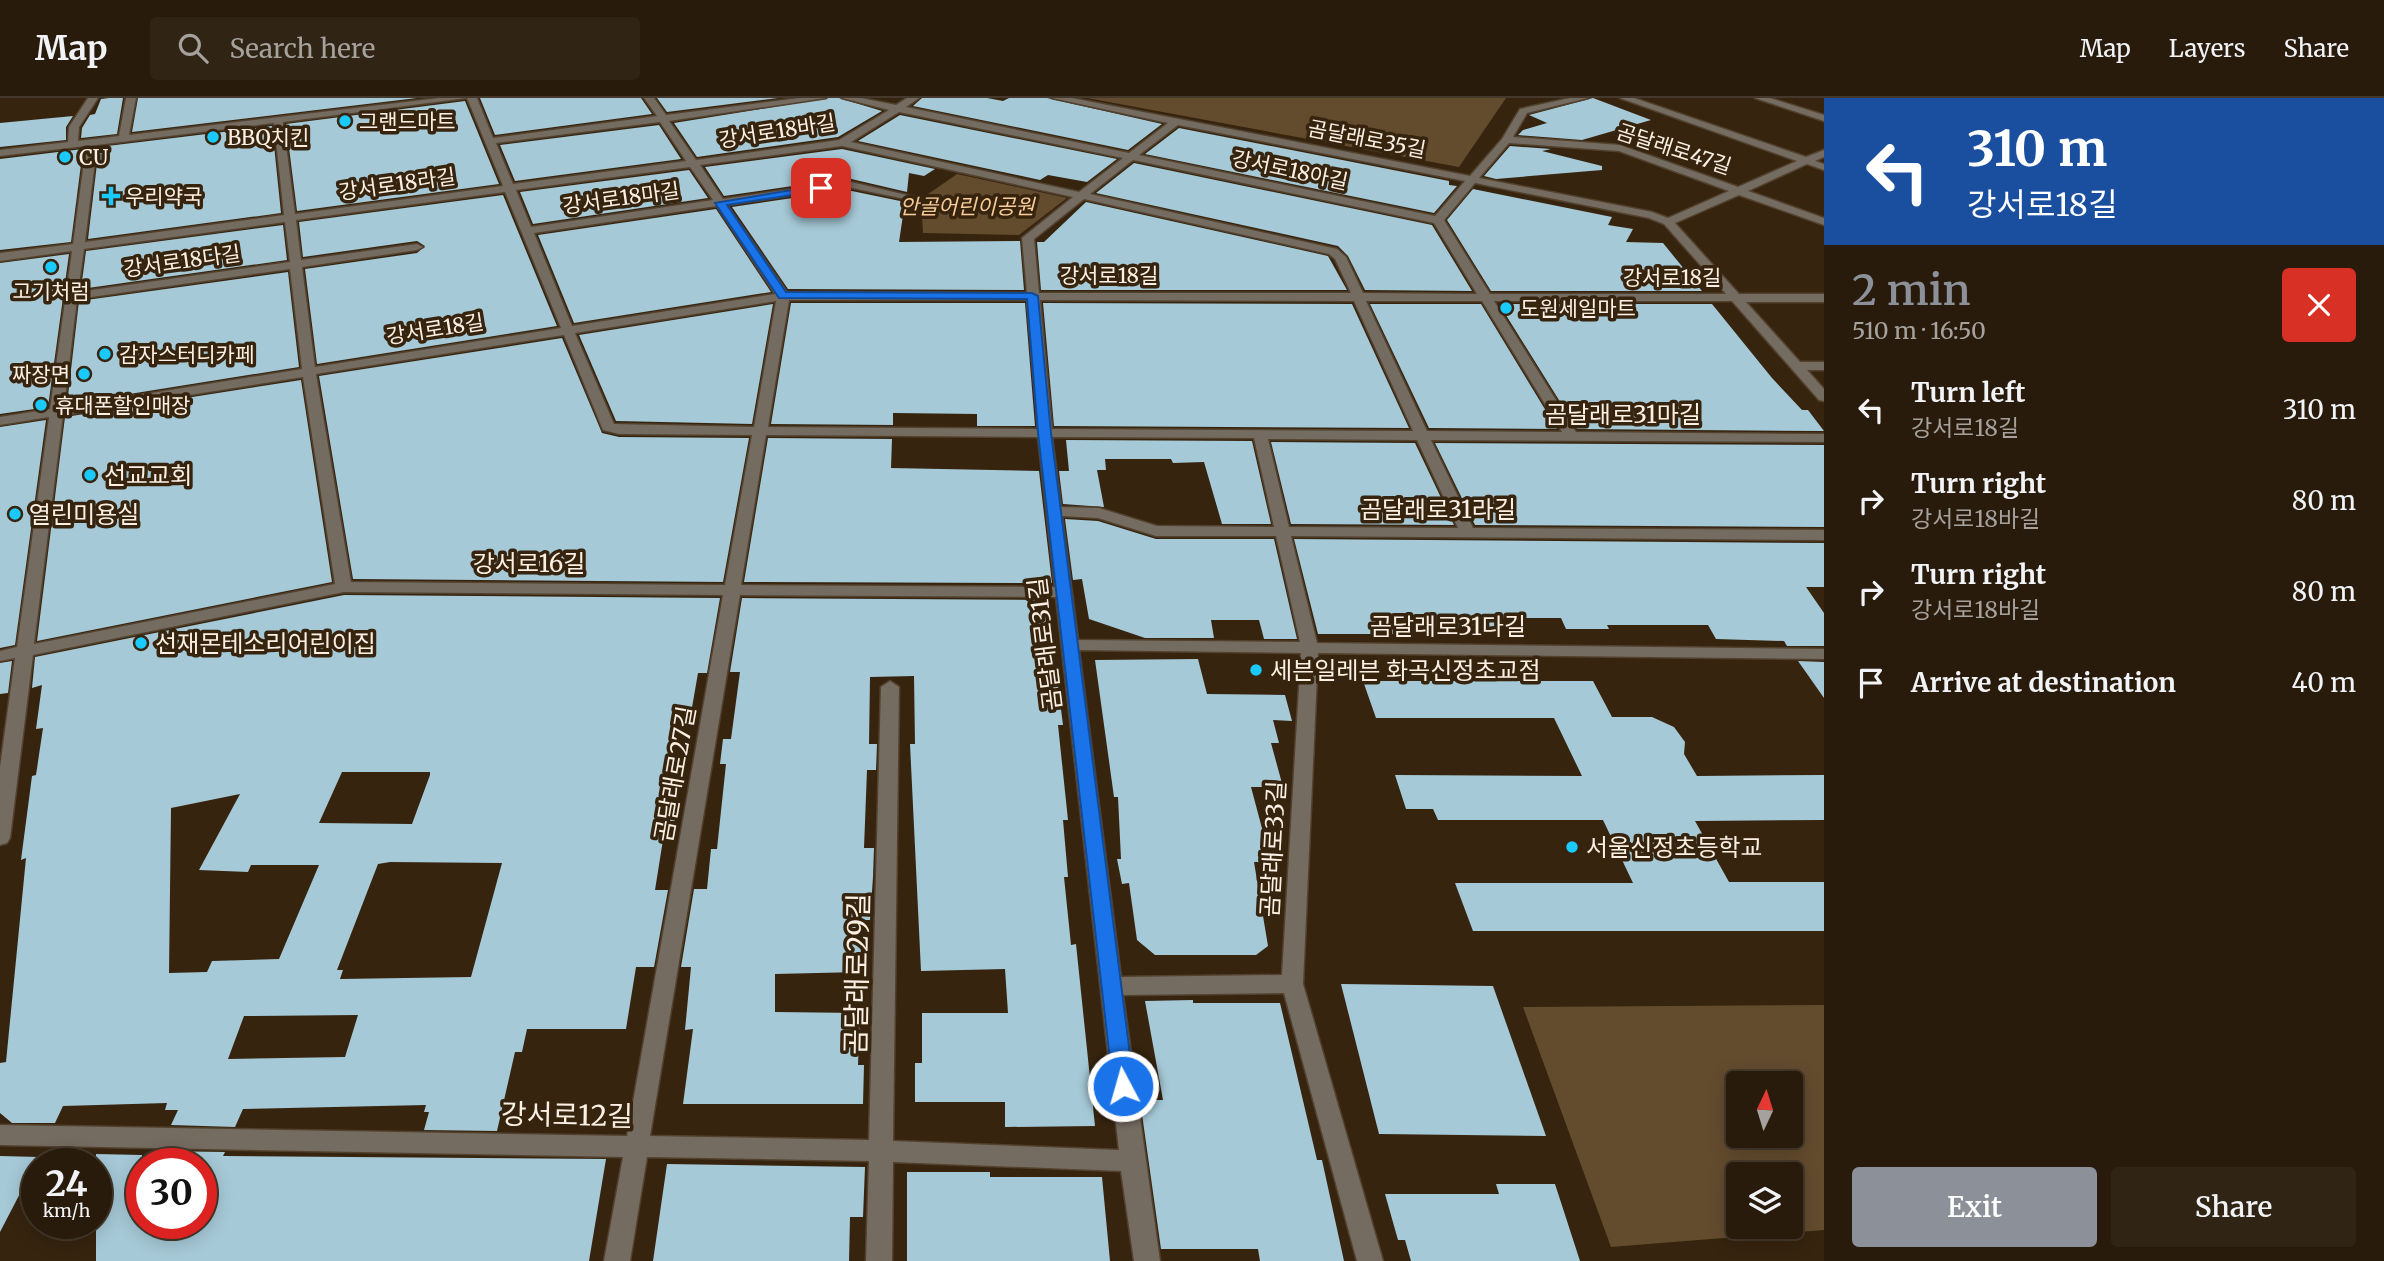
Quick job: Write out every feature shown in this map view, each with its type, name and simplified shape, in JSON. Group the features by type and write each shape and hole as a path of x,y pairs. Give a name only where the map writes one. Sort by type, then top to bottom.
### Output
{"street":[{"path":"73,145 74,127 93,98"},
{"path":"123,139 131,98"},
{"path":"0,153 463,98"},
{"path":"472,98 608,427 619,430 1045,433"},
{"name":"강서로18바길","path":"649,98 783,296"},
{"name":"강서로18바길","path":"663,118 821,98"},
{"name":"강서로18바길","path":"847,98 899,107"},
{"name":"강서로18바길","path":"693,163 842,143 914,98"},
{"name":"곰달래로35길","path":"1057,98 1652,215 1668,222"},
{"path":"1572,437 1483,297 1438,220 1506,140 1523,111 1583,98"},
{"path":"1625,98 1824,167"},
{"path":"1760,98 1824,118"},
{"name":"강서로18아길","path":"899,107 1438,220"},
{"path":"490,141 663,118"},
{"path":"278,120 310,371 344,587"},
{"path":"1032,296 1028,238 1176,121"},
{"name":"곰달래로47길","path":"1506,140 1619,148 1824,222"},
{"path":"0,838 92,142"},
{"path":"842,143 1333,251 1340,257 1467,532"},
{"path":"1824,153 1668,222 1824,397"},
{"name":"강서로18마길","path":"509,188 693,163"},
{"path":"720,203 847,184 910,197"},
{"name":"강서로18라길","path":"290,218 509,188"},
{"name":"강서로18마길","path":"527,230 720,203"},
{"name":"강서로18다길","path":"0,257 290,218"},
{"name":"강서로18다길","path":"73,296 417,247"},
{"name":"강서로18길","path":"0,421 783,296 1824,298"},
{"name":"곰달래로27길","path":"617,1261 783,296"},
{"name":"곰달래로31길","path":"1032,296 1045,433 1132,1161 1147,1261"},
{"path":"1796,366 1824,366"},
{"name":"곰달래로31마길","path":"1045,433 1824,438"},
{"name":"곰달래로33길","path":"1260,435 1310,650 1292,984 1370,1261"},
{"name":"곰달래로31라길","path":"1055,511 1099,513 1156,531 1824,536"},
{"name":"강서로16길","path":"0,656 344,587 732,588 1065,593"},
{"name":"곰달래로31다길","path":"1071,645 1310,650 1824,654"},
{"name":"곰달래로29길","path":"879,1261 884,1151 890,687"},
{"path":"1112,986 1292,984"},
{"name":"강서로12길","path":"0,1135 884,1151 1132,1161"}],"green space":[{"path":"1087,98 1506,98 1459,167"},
{"name":"안골어린이공원","path":"957,174 1067,198 1019,235 923,233 921,199"},
{"path":"1824,1005 1824,1230 1803,1232 1803,1162 1726,1162 1726,1238 1611,1247 1523,1007"}],"building":[{"path":"123,98 117,134 81,138 82,128 90,115 95,114 101,99"},
{"path":"138,98 417,98 132,132"},
{"path":"480,98 641,98 652,114 495,135"},
{"path":"657,98 778,98 667,112"},
{"path":"839,98 882,111 838,137 697,157 674,123"},
{"path":"922,98 987,98 1003,101 1009,98 1047,98 1162,124 1128,150 913,106"},
{"path":"1593,98 1651,120 1582,140 1518,135 1523,130 1547,123 1529,115"},
{"path":"465,101 499,184 297,211 286,124"},
{"path":"900,115 1117,159 1087,182 1048,175 1040,180 858,141"},
{"path":"73,116 66,127 66,140 0,147 0,123"},
{"path":"659,125 681,159 515,181 500,145"},
{"path":"272,126 281,213 88,239 99,147"},
{"path":"1179,128 1449,181 1449,185 1457,186 1434,213 1145,154"},
{"path":"1510,146 1551,149 1542,151 1602,166 1602,170 1496,179 1484,176"},
{"path":"83,149 71,242 0,250 0,159"},
{"path":"842,149 935,169 924,176 909,173 907,192 847,178 724,196 705,167"},
{"path":"1134,163 1432,225 1472,291 1365,290 1348,256 1338,246 1096,193"},
{"path":"689,170 708,198 533,224 520,192"},
{"path":"1473,189 1612,217 1608,225 1633,229 1626,242 1663,243 1702,291 1491,291 1447,220"},
{"path":"847,190 905,202 899,242 1020,241 1024,290 788,289 732,207"},
{"path":"503,195 557,326 317,364 305,269 417,253 425,246 417,241 303,257 299,222"},
{"path":"1086,202 1328,256 1347,290 1041,290 1037,242 1044,242"},
{"path":"716,209 771,292 574,323 538,235"},
{"path":"283,225 287,260 81,289 86,251"},
{"path":"69,254 48,407 0,414 0,263"},
{"path":"288,272 299,367 67,404 79,301"},
{"path":"791,303 1025,303 1035,426 977,426 977,414 893,413 893,425 771,424"},
{"path":"1043,303 1352,304 1409,428 1054,426"},
{"path":"773,304 752,424 616,421 579,335"},
{"path":"1370,304 1481,304 1557,429 1429,428"},
{"path":"1499,304 1712,304 1772,378 1802,410 1808,410 1824,431 1577,429"},
{"path":"562,338 602,433 619,437 749,438 723,582 353,579 319,376"},
{"path":"301,380 332,582 37,641 65,417"},
{"path":"46,420 15,645 0,648 0,427"},
{"path":"768,438 892,439 891,468 1039,471 1052,583 744,582"},
{"path":"1066,440 1252,441 1271,524 1222,524 1204,462 1105,459 1106,470 1097,470 1104,507 1063,504 1059,471 1069,471"},
{"path":"1271,442 1415,443 1454,525 1291,524"},
{"path":"1435,443 1824,445 1824,527 1475,525"},
{"path":"1065,519 1098,521 1156,539 1274,539 1297,639 1264,639 1259,620 1211,620 1214,638 1145,638 1089,619 1082,579 1073,580"},
{"path":"1294,539 1824,543 1824,587 1806,587 1824,613 1824,646 1787,646 1784,641 1716,639 1708,625 1607,625 1609,629 1566,629 1561,618 1493,618 1498,627 1453,628 1456,634 1318,634"},
{"path":"344,595 720,598 707,673 698,673 690,719 679,719 667,793 679,793 675,821 666,821 655,890 668,890 654,967 636,967 626,1029 527,1029 522,1052 515,1052 497,1131 424,1130 429,1112 424,1112 426,1105 243,1109 235,1127 171,1125 178,1110 165,1110 167,1103 63,1106 55,1123 12,1123 0,1113 0,1063 6,1062 26,858 21,860 32,776 36,775 43,728 36,729 42,685 32,688 35,657","holes":["342,772 430,772 412,824 319,823","240,794 199,870 248,872 251,865 319,865 279,959 212,961 207,972 169,973 171,808","502,863 471,977 340,979 343,970 337,970 378,864","358,1015 345,1057 228,1059 244,1016"]},
{"path":"742,598 1047,600 1063,725 1058,725 1068,820 1063,820 1068,877 1064,877 1071,945 1076,944 1095,1126 1005,1127 1005,1102 915,1102 915,1063 922,1063 922,1013 1008,1013 1005,969 921,971 910,744 915,744 914,676 870,677 869,744 877,744 876,770 867,770 864,848 874,848 870,920 862,920 860,972 775,974 775,1012 860,1013 858,1065 864,1065 863,1104 683,1104 693,1029 685,1030 691,967 681,967 694,889 707,889 711,849 717,849 726,764 720,764 723,739 731,739 740,672 730,672"},
{"path":"1198,659 1207,694 1285,695 1292,721 1273,720 1279,743 1271,743 1283,787 1251,787 1271,862 1254,862 1268,946 1256,955 1155,955 1137,940 1129,883 1122,884 1117,859 1121,859 1118,797 1114,797 1095,660"},
{"path":"12,661 8,693 0,694 0,663"},
{"path":"1798,661 1824,662 1824,698"},
{"path":"1363,681 1593,681 1612,717 1652,717 1674,727 1685,742 1684,754 1697,776 1824,775 1824,820 1695,821 1729,882 1824,882 1824,931 1473,931 1455,883 1633,883 1603,820 1438,820 1433,809 1406,809 1395,775 1582,776 1554,718 1376,718"},
{"path":"1341,984 1493,986 1546,1136 1379,1134"},
{"path":"1193,1000 1193,1003 1280,1003 1317,1160 1322,1160 1344,1261 1260,1261 1258,1249 1161,1249 1140,1100 1163,1100 1145,1001"},
{"path":"217,1152 225,1152 223,1156 606,1159 589,1261 96,1261 96,1239 112,1239 112,1154 126,1155 126,1239 217,1239"},
{"path":"0,1156 21,1157 21,1192 0,1232"},
{"path":"667,1164 865,1167 863,1217 850,1217 849,1261 653,1261"},
{"path":"907,1172 990,1172 990,1177 1102,1177 1110,1261 907,1261"},
{"path":"1496,1184 1555,1184 1580,1261 1411,1261 1405,1240 1398,1240 1385,1194 1499,1194"}],"place":[{"name":"그랜드마트","path":"345,121"},
{"name":"BBQ치킨","path":"213,137"},
{"name":"CU","path":"65,157"},
{"name":"우리약국","path":"111,196"},
{"name":"고기처럼","path":"51,267"},
{"name":"도원세일마트","path":"1506,308"},
{"name":"감자스터디카페","path":"105,354"},
{"name":"짜장면","path":"84,374"},
{"name":"휴대폰할인매장","path":"41,405"},
{"name":"선교교회","path":"90,475"},
{"name":"열린미용실","path":"15,514"},
{"name":"선재몬테소리어린이집","path":"141,643"},
{"name":"세븐일레븐 화곡신정초교점","path":"1256,670"},
{"name":"서울신정초등학교","path":"1572,847"}],"route":[{"path":"821,188 720,203 783,296 1032,296 1045,433 1123,1086"}]}
